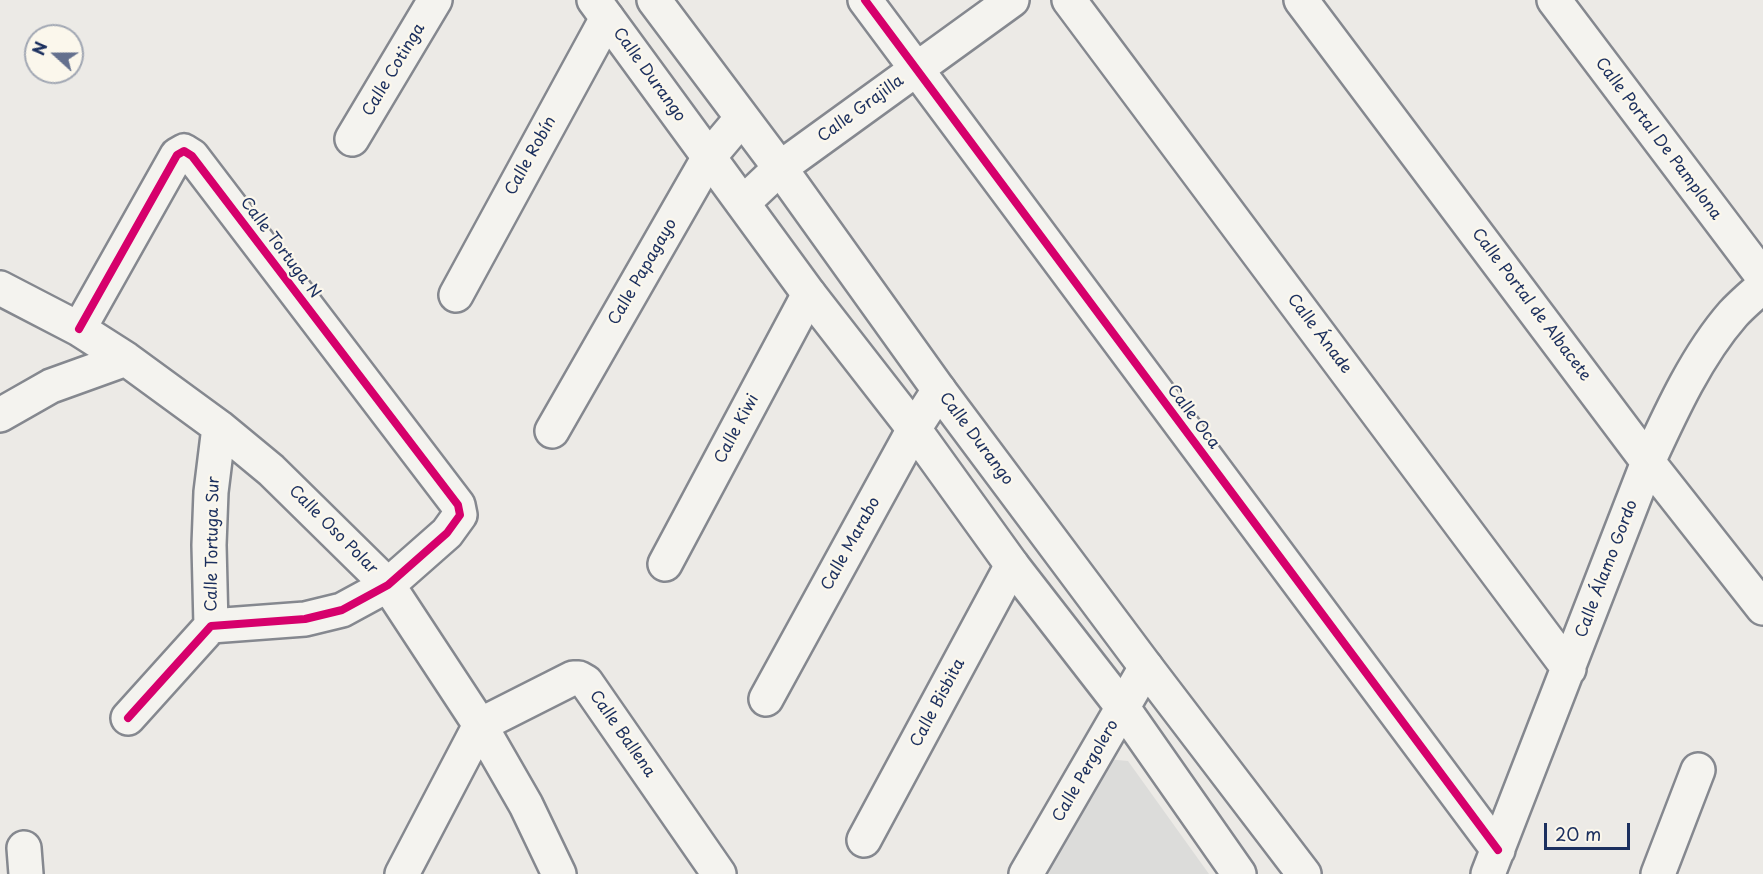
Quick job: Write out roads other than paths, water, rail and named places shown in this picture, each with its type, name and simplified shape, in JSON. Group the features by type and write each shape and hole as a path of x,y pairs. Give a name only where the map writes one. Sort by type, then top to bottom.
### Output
{"street":[{"name":"Calle Cotinga","path":"352,139 435,0"},
{"name":"Calle Durango","path":"654,0 741,119 780,168 939,390 1304,874"},
{"name":"Calle Oca","path":"865,0 1493,862"},
{"name":"Calle Grajilla","path":"743,203 780,168 1012,0"},
{"name":"Calle Ánade","path":"1069,0 1569,669"},
{"name":"Calle Portal de Albacete","path":"1302,0 1648,462 1761,601"},
{"name":"Calle Portal De Pamplona","path":"1554,0 1763,277"},
{"name":"Calle Durango","path":"601,9 809,294 914,429 1012,565 1122,708 1239,874"},
{"name":"Calle Robín","path":"456,295 601,9"},
{"name":"Calle Papagayo","path":"552,431 709,157 741,119"},
{"name":"Calle Tortuga N","path":"79,329 177,155 184,151 188,152 458,505 460,515 447,533"},
{"name":"Calle Álamo Gordo","path":"1493,862 1648,462 1698,362 1732,315 1763,286"},
{"name":"Calle Oso Polar","path":"0,288 79,329 126,359 219,427 272,470 387,585 480,725 526,805 559,874"},
{"name":"Calle Kiwi","path":"665,564 809,294"},
{"path":"0,415 51,386 126,359"},
{"name":"Calle Marabo","path":"766,699 914,429 939,390"},
{"name":"Calle Tortuga Sur","path":"212,626 209,545 211,492 219,427"},
{"name":"Calle Tortuga Sur","path":"128,718 212,626 305,619 342,610 387,585 447,533"},
{"name":"Calle Bisbita","path":"864,840 1012,565"},
{"name":"Calle Pergolero","path":"1026,874 1146,667"},
{"name":"Calle Ballena","path":"480,725 573,678 586,682 719,874"},
{"path":"402,874 480,725"},
{"path":"1658,874 1698,770"}]}
